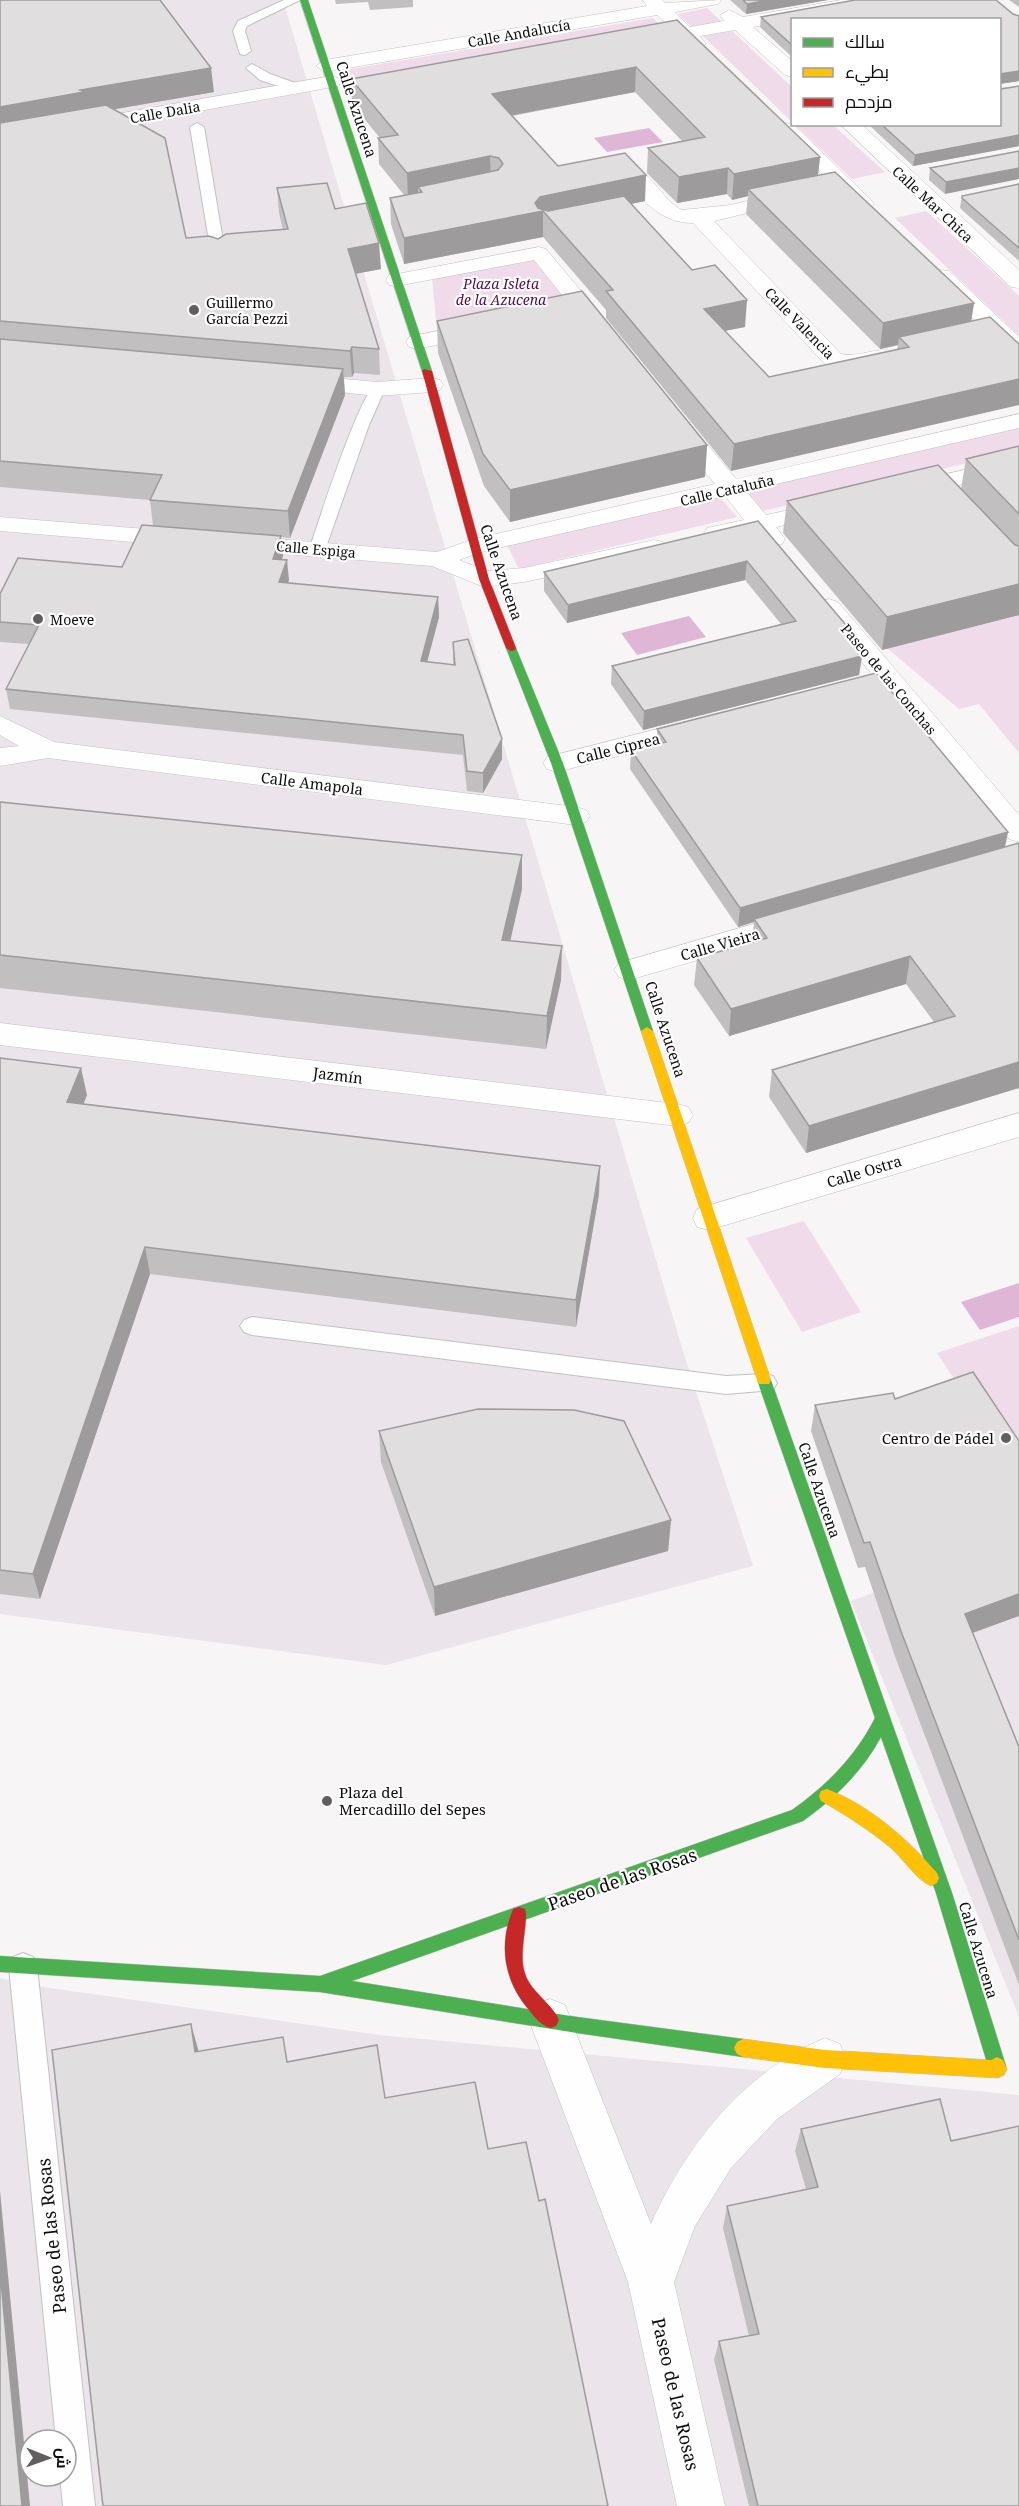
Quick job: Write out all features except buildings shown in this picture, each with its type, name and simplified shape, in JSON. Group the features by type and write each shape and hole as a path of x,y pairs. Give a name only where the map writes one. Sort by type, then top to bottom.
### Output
{"street":[{"name":"Calle Azucena","path":"304,0 432,385 484,579 576,816 765,1383 944,1893 1009,2069"},
{"name":"Calle Andalucía","path":"330,81 657,4 712,0"},
{"path":"712,0 791,70"},
{"path":"627,44 872,0"},
{"path":"657,4 711,57"},
{"name":"Calle Dalia","path":"0,141 330,81"},
{"path":"330,81 357,90"},
{"path":"777,120 879,218"},
{"name":"Calle Mar Chica","path":"851,126 1019,282"},
{"path":"903,176 932,170"},
{"path":"633,174 662,205 676,216 698,216 845,186"},
{"path":"934,204 963,197"},
{"path":"639,210 662,205"},
{"path":"375,214 398,210"},
{"name":"Calle Valencia","path":"698,216 833,359 850,363 901,353"},
{"path":"398,280 530,253 540,255 613,345"},
{"path":"922,258 1019,349"},
{"path":"998,263 1019,258"},
{"path":"559,314 584,309"},
{"path":"417,342 503,325"},
{"path":"978,336 1000,331"},
{"path":"283,380 377,389 432,385"},
{"path":"664,408 792,562"},
{"name":"Calle Cataluña","path":"436,559 474,546 1019,421"},
{"path":"881,496 944,491 1019,465"},
{"path":"484,579 524,575 848,504"},
{"name":"Calle Espiga","path":"0,524 436,559 484,579"},
{"name":"Paseo de las Conchas","path":"814,589 876,681 1019,833"},
{"name":"Calle Ciprea","path":"557,763 728,719"},
{"name":"Calle Amapola","path":"0,724 48,750"},
{"name":"Calle Amapola","path":"0,757 48,750 576,816"},
{"name":"Calle Vieira","path":"629,970 824,914"},
{"name":"Jazmín","path":"0,1034 677,1115"},
{"name":"Calle Ostra","path":"710,1218 1019,1125"},
{"name":"Paseo de las Rosas","path":"320,1984 797,1816 827,1796 867,1751 883,1717"},
{"path":"827,1796 872,1820 912,1853 944,1893"},
{"path":"519,1915 512,1937 511,1961 514,1972 531,2004 550,2020"},
{"name":"Paseo de las Rosas","path":"12,1966 320,1984 550,2020 825,2059 1009,2069"},
{"name":"Paseo de las Rosas","path":"550,2020 651,2282 701,2506"},
{"path":"651,2282 672,2225 689,2188 716,2148 749,2113 784,2084 825,2059"}],"lane":[{"path":"245,51 239,31 240,26 294,0"},
{"path":"252,68 265,77 296,88"},
{"path":"197,127 219,259"},
{"path":"317,550 361,425 377,389"},
{"path":"252,1326 726,1385 765,1383"},
{"name":"Paseo de las Rosas","path":"12,1966 79,2506"}],"shaded area":[{"path":"0,0 283,0 685,1358 753,1566 386,1665 0,1614"},
{"path":"649,128 663,142 607,152 594,138"},
{"path":"689,616 706,637 637,655 621,633"},
{"path":"1019,1283 1019,1317 980,1330 961,1302"},
{"path":"1019,1539 1019,2017 851,1601"},
{"path":"0,1978 36,1986 380,2035 1019,2095 1019,2506 0,2506"}],"green space":[{"path":"707,8 722,22 693,28 678,14"},
{"path":"653,18 667,32 344,90 339,71"},
{"path":"732,31 791,86 791,121 703,36"},
{"path":"796,126 834,126 885,172 852,179"},
{"path":"926,211 1019,296 1019,336 895,218"},
{"name":"Plaza Isleta de la Azucena","path":"535,257 573,304 437,332 432,277"},
{"path":"1019,427 1019,451 762,511 745,491"},
{"path":"720,497 737,517 519,569 507,545"},
{"path":"1019,614 1019,753 979,704 959,709 887,648"},
{"path":"804,1221 861,1312 802,1332 746,1238"},
{"name":"Centro de Pádel","path":"1019,1326 1019,1477 937,1353"}],"traffic: fast":[{"path":"304,0 427,371"},
{"path":"511,648 557,763 647,1031"},
{"path":"764,1380 944,1893 997,2066"},
{"path":"325,1982 797,1816 825,1795 848,1773 866,1748 883,1717"},
{"path":"0,1964 320,1984 577,2025 743,2048"}],"traffic: slow":[{"path":"647,1031 764,1380"},
{"path":"827,1796 856,1813 896,1842 931,1878"},
{"path":"743,2048 825,2059 998,2069 997,2066"}],"traffic: jam":[{"path":"427,371 484,579 511,648"},
{"path":"519,1915 513,1947 516,1973 528,1996 550,2020"}],"place":[{"name":"Guillermo García Pezzi","path":"194,310"},
{"name":"Moeve","path":"38,619"},
{"name":"Centro de Pádel","path":"1006,1438"},
{"name":"Plaza del Mercadillo del Sepes","path":"327,1801"}]}
